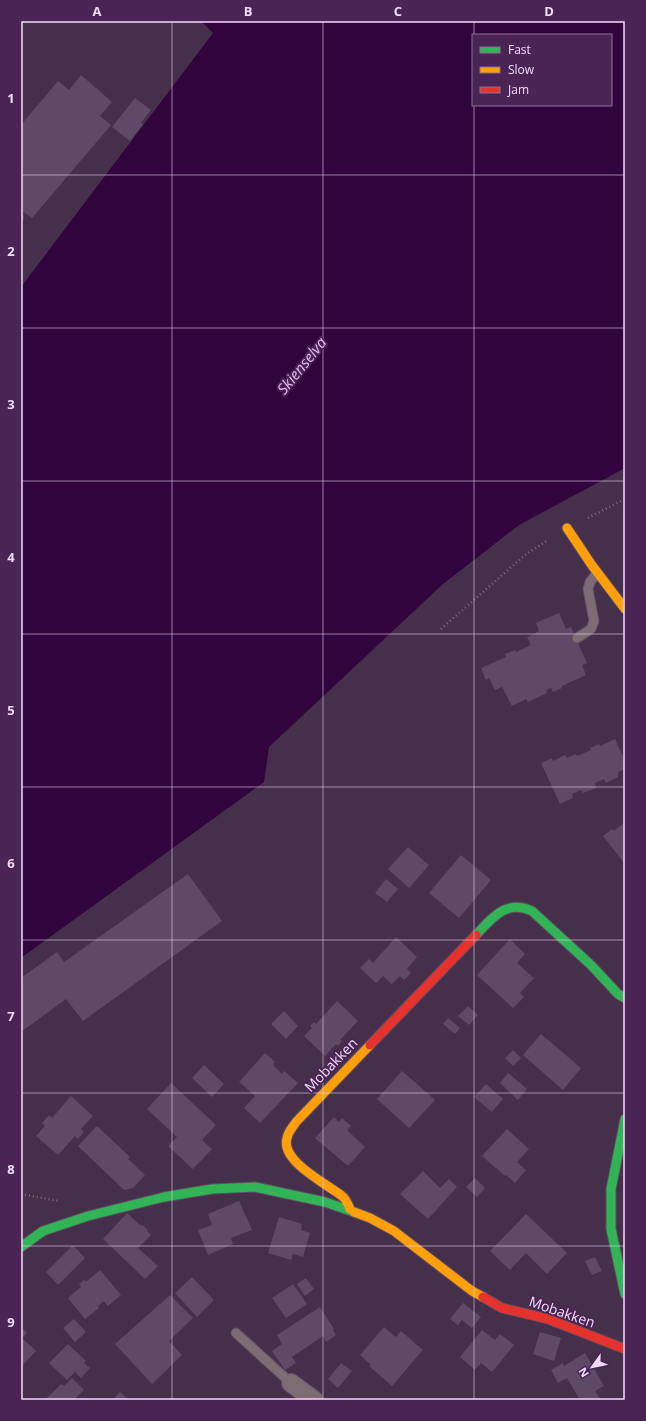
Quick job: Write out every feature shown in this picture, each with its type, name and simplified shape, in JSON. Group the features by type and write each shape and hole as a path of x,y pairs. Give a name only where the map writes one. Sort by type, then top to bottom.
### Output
{"street":[{"path":"567,528 597,573 625,609"},
{"name":"Mobakken","path":"350,1210 343,1197 296,1163 286,1149 285,1140 296,1122 488,922 504,910 516,906 525,907 542,919 591,965 618,994 625,998"},
{"path":"625,1119 611,1189 611,1229 625,1294"},
{"name":"Mobakken","path":"21,1247 43,1231 88,1216 164,1198 212,1189 255,1187 325,1202 370,1218 394,1231 472,1291 502,1308 548,1319 625,1349"},
{"path":"291,1383 314,1400"}],"lane":[{"path":"577,638 591,629 594,621 588,589 590,582 597,573"},
{"path":"236,1333 291,1383"}],"path":[{"path":"441,629 525,555 567,528 625,499"}],"water":[{"name":"Skienselva","path":"201,21 625,21 625,468 519,525 443,584 269,747 264,782 21,958 21,287 213,33"}],"building":[{"path":"81,75 112,102 100,116 111,125 32,218 24,212 23,213 24,218 21,224 21,125 58,81 69,90"},
{"path":"135,98 151,110 141,123 143,124 130,141 112,127"},
{"path":"559,613 566,629 571,627 587,663 582,665 586,675 562,686 562,688 553,692 551,688 546,690 547,693 528,702 526,699 512,706 502,687 495,690 489,678 486,680 481,668 506,657 505,654 515,650 516,652 531,645 527,637 539,631 536,623"},
{"path":"615,739 625,761 625,769 618,772 618,777 606,783 604,779 595,783 596,788 583,793 581,790 572,794 573,798 560,804 541,763 552,758 553,761 565,755 567,758 576,754 577,756 591,750 590,748 599,744 600,746"},
{"path":"625,822 625,864 603,836 612,829 614,831"},
{"path":"408,847 429,865 409,888 388,869"},
{"path":"461,855 491,880 459,918 429,893"},
{"path":"188,874 222,921 83,1021 66,999 21,1032 21,978 57,952 64,962"},
{"path":"386,879 398,889 387,902 375,893"},
{"path":"396,937 417,957 407,969 411,973 404,980 400,976 392,984 383,976 376,983 360,968 369,959 373,963"},
{"path":"510,939 525,954 517,963 534,978 520,993 524,997 513,1008 477,975"},
{"path":"337,1001 358,1021 340,1040 342,1041 338,1046 336,1044 325,1056 304,1036 312,1028 310,1026 314,1022 316,1024"},
{"path":"468,1006 478,1015 469,1025 458,1016"},
{"path":"284,1011 298,1026 286,1039 271,1024"},
{"path":"448,1018 460,1028 455,1034 443,1024"},
{"path":"541,1034 581,1068 563,1090 523,1055"},
{"path":"513,1050 521,1058 513,1066 505,1058"},
{"path":"265,1053 275,1062 273,1065 282,1074 284,1071 298,1083 260,1123 244,1108 255,1096 239,1082"},
{"path":"204,1065 224,1084 212,1097 192,1078"},
{"path":"402,1071 435,1100 409,1128 377,1099"},
{"path":"508,1073 527,1089 518,1100 500,1083"},
{"path":"171,1083 216,1125 202,1140 212,1149 193,1169 168,1146 177,1137 147,1109"},
{"path":"486,1084 503,1099 492,1112 474,1097"},
{"path":"71,1096 93,1116 81,1129 84,1132 78,1139 75,1136 58,1155 36,1136 45,1126 42,1123 49,1115 52,1118"},
{"path":"334,1117 339,1122 342,1118 351,1126 347,1130 365,1147 348,1166 315,1138"},
{"path":"97,1126 130,1157 128,1159 145,1175 133,1188 124,1190 78,1146"},
{"path":"507,1129 529,1149 517,1162 526,1170 515,1183 482,1156"},
{"path":"423,1171 440,1188 449,1179 457,1187 428,1219 400,1194"},
{"path":"475,1178 485,1188 477,1197 466,1187"},
{"path":"239,1201 252,1230 231,1238 233,1244 208,1255 198,1230 212,1225 208,1214"},
{"path":"127,1213 141,1226 142,1225 148,1230 147,1231 151,1235 138,1248 158,1266 145,1279 103,1239"},
{"path":"526,1214 567,1253 547,1274 526,1253 510,1270 490,1251"},
{"path":"279,1217 302,1224 301,1230 310,1233 303,1257 293,1254 291,1260 268,1253"},
{"path":"73,1245 85,1258 58,1285 46,1272"},
{"path":"595,1257 602,1271 592,1275 585,1261"},
{"path":"100,1270 121,1295 108,1306 104,1301 98,1306 99,1308 85,1319 68,1298 81,1287 79,1284 84,1280 86,1282"},
{"path":"192,1277 214,1300 197,1317 175,1293"},
{"path":"306,1278 314,1289 305,1296 297,1284"},
{"path":"293,1284 307,1304 286,1318 272,1298"},
{"path":"170,1295 193,1318 169,1341 182,1355 152,1384 115,1344"},
{"path":"463,1303 481,1317 472,1328 462,1320 458,1325 450,1319"},
{"path":"320,1307 334,1329 333,1330 336,1335 326,1342 323,1336 292,1357 296,1363 285,1370 272,1351 282,1344 277,1335"},
{"path":"74,1319 86,1332 75,1342 63,1328"},
{"path":"21,1327 27,1333 22,1338 36,1351 21,1367"},
{"path":"384,1327 396,1337 401,1331 423,1350 392,1386 369,1366 371,1365 360,1355"},
{"path":"482,1330 495,1340 500,1334 514,1345 492,1372 481,1363 475,1370 460,1357"},
{"path":"540,1332 561,1338 554,1361 533,1354"},
{"path":"68,1344 86,1361 84,1363 90,1368 81,1378 75,1372 67,1380 49,1363"},
{"path":"585,1353 604,1386 595,1391 601,1400 580,1400 567,1378 558,1383 551,1370 563,1363 564,1366"},
{"path":"341,1363 352,1371 338,1388 328,1379"},
{"path":"72,1378 84,1390 76,1398 78,1400 45,1400 61,1384 64,1386"},
{"path":"120,1392 129,1400 113,1400"}],"traffic: fast":[{"path":"476,935 500,912 515,907 532,911 591,965 618,994 625,998"},
{"path":"625,1119 611,1189 611,1229 625,1294"},
{"path":"21,1247 43,1231 88,1216 164,1197 212,1189 255,1187 325,1202 354,1212"}],"traffic: slow":[{"path":"567,528 591,564 625,609"},
{"path":"350,1209 343,1197 297,1163 287,1147 287,1138 296,1122 370,1045"},
{"path":"354,1212 370,1218 394,1231 472,1291 483,1297"}],"traffic: jam":[{"path":"370,1045 476,935"},
{"path":"483,1297 502,1308 548,1319 625,1349"}]}
